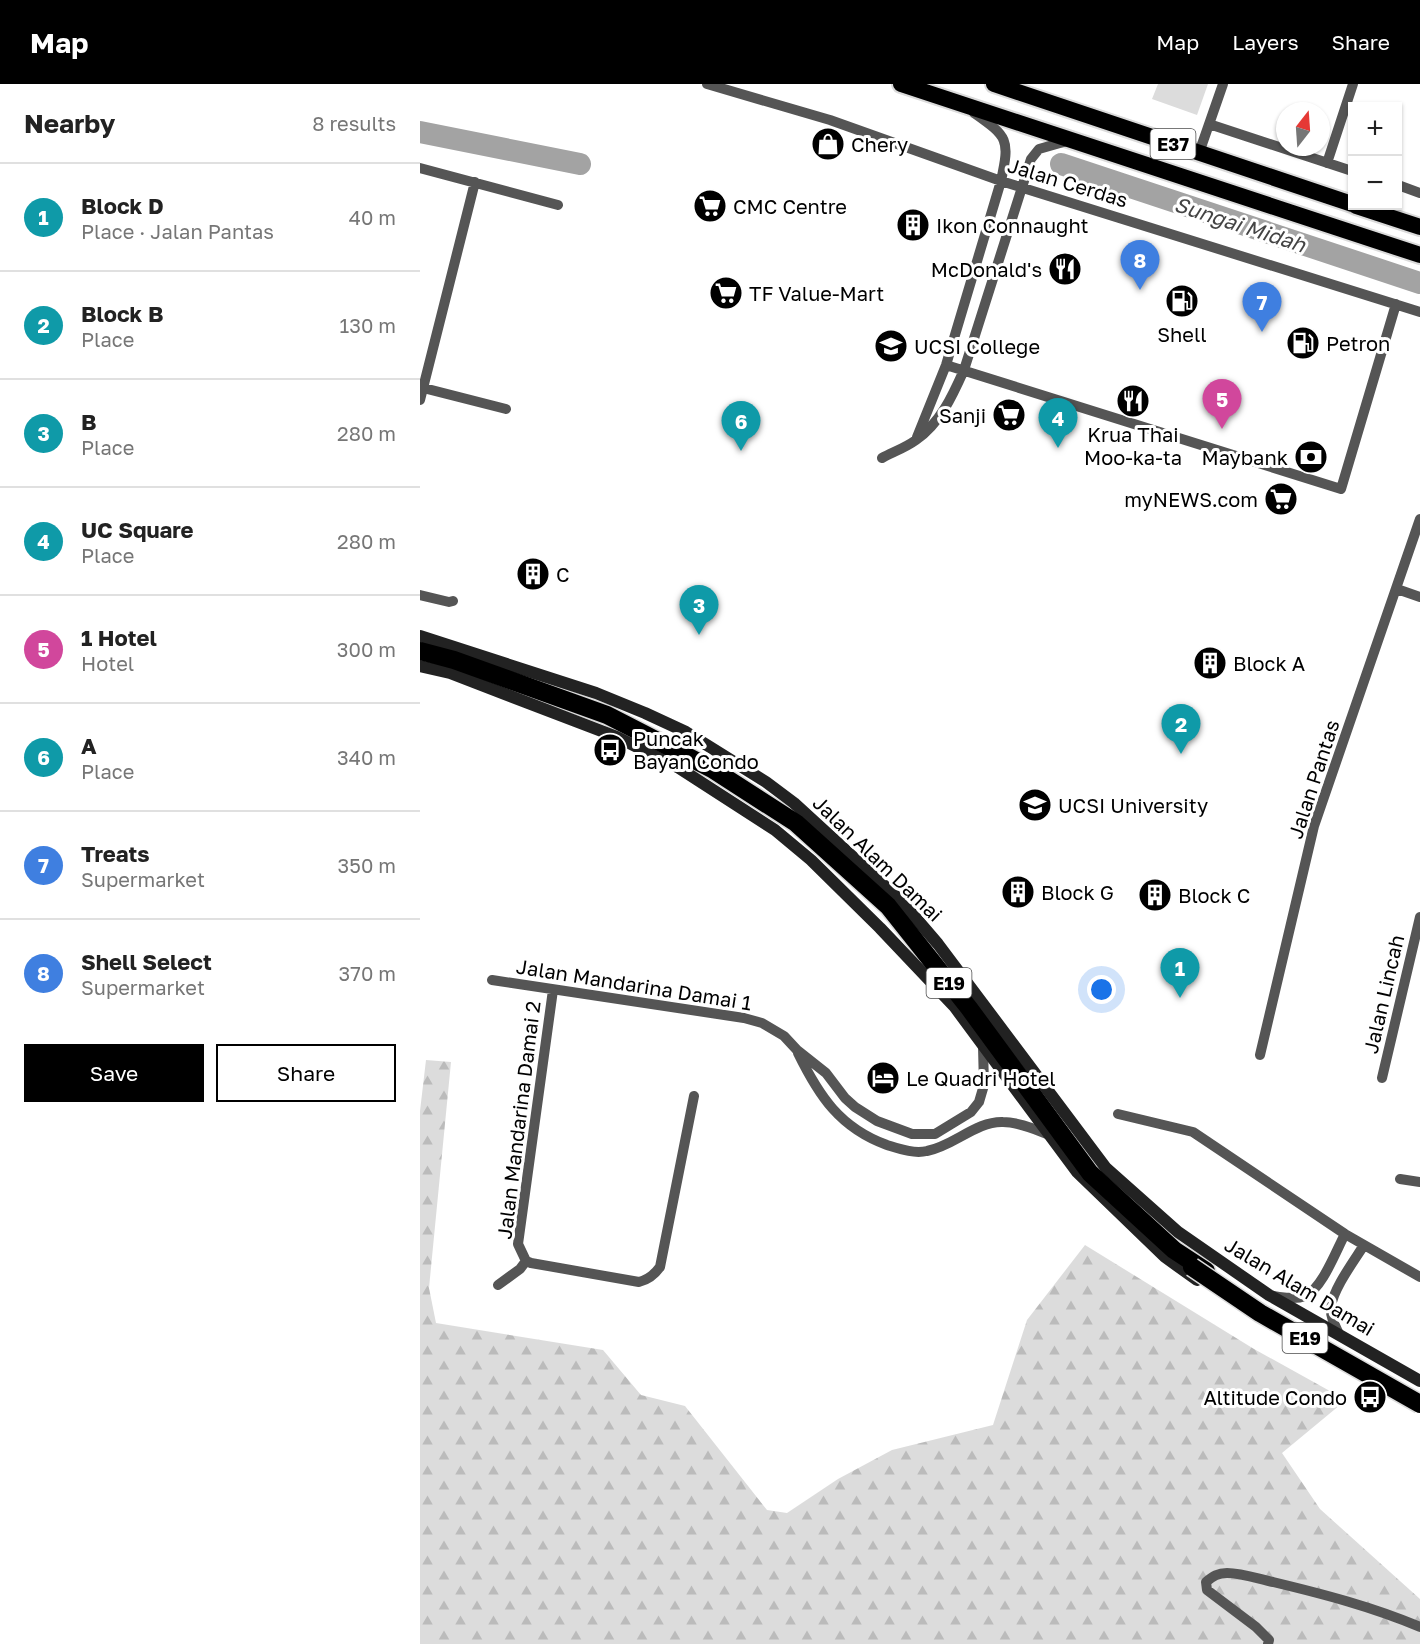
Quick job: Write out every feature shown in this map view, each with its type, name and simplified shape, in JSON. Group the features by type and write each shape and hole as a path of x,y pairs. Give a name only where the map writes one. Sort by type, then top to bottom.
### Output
{"highway":[{"name":"E37","path":"901,84 1420,255"},
{"name":"E37","path":"994,84 1348,203"},
{"name":"E37","path":"1369,210 1420,227"},
{"name":"E19","path":"420,651 454,660 607,715 712,769 796,823 888,906 969,1008 1090,1173 1174,1250 1262,1308 1420,1399"},
{"name":"E19","path":"420,656 606,719 711,773 794,828 885,910 965,1009 1096,1184 1172,1254 1260,1312 1420,1405"}],"main road":[{"name":"Jalan Alam Damai","path":"420,636 596,693 645,713 686,732 725,755 794,803 902,902 1106,1168 1178,1232 1269,1295 1420,1381"},
{"path":"420,666 450,673 617,738 679,768 775,830 811,860 954,1006 1077,1172 1174,1263 1216,1293 1420,1405"}],"street":[{"name":"Jalan Cerdas","path":"707,84 830,120 1022,187 1420,312"},
{"path":"1199,153 1223,84"},
{"path":"1327,163 1353,84"},
{"path":"916,440 946,365 1007,153 1004,138 996,128 964,105"},
{"path":"1209,124 1348,169"},
{"path":"882,458 916,440 934,424 950,402 964,370 1030,159 1039,149 1070,140"},
{"path":"420,168 558,205"},
{"path":"420,400 475,182"},
{"path":"1402,186 1420,193"},
{"path":"946,365 1341,489 1396,304"},
{"path":"422,387 506,409"},
{"name":"Jalan Pantas","path":"1260,1055 1314,826 1420,519"},
{"path":"1397,589 1420,597"},
{"path":"420,595 453,601"},
{"name":"Jalan Lincah","path":"1382,1078 1420,917"},
{"name":"Jalan Mandarina Damai 1","path":"492,980 744,1018 762,1023 784,1036 797,1050 826,1073 845,1098 866,1114 888,1127 912,1134 934,1134 971,1112 979,1102 984,1084 983,1047"},
{"name":"Jalan Mandarina Damai 2","path":"553,990 518,1244 526,1261 639,1282 657,1272 660,1267 694,1096"},
{"name":"Jalan Mandarina Damai 1","path":"797,1050 814,1086 832,1109 855,1128 881,1142 903,1150 926,1152 946,1145 989,1123 1004,1121 1047,1134"},
{"path":"855,1128 866,1114"},
{"path":"1118,1114 1193,1132 1345,1234 1420,1276"},
{"path":"881,1142 888,1127"},
{"path":"1400,1179 1420,1182"},
{"path":"1269,1295 1291,1298 1304,1296 1316,1290 1345,1234"},
{"path":"1339,1334 1330,1308 1333,1297 1364,1245"},
{"path":"498,1285 520,1269 526,1261"},
{"path":"1268,1644 1269,1640 1256,1627 1207,1590 1206,1581 1214,1575 1227,1573 1249,1577 1313,1592 1389,1614 1420,1627"}],"green space":[{"path":"1158,84 1208,84 1197,115 1152,99"},
{"path":"426,1060 451,1062 429,1288 436,1323 603,1350 641,1395 685,1406 767,1510 787,1513 838,1479 892,1450 993,1425 1027,1320 1085,1245 1254,1349 1346,1400 1282,1453 1320,1509 1420,1599 1420,1644 420,1644 420,1111"}],"waterway":[{"name":"Sungai Midah","path":"420,132 580,164"},
{"name":"Sungai Midah","path":"1061,164 1420,283"}],"place":[{"name":"Chery","path":"828,144"},
{"name":"CMC Centre","path":"710,206"},
{"name":"Ikon Connaught","path":"913,225"},
{"name":"McDonald's","path":"1065,269"},
{"name":"Shell Select","path":"1140,290"},
{"name":"TF Value-Mart","path":"726,293"},
{"name":"Shell","path":"1182,301"},
{"name":"Treats","path":"1262,332"},
{"name":"Petron","path":"1303,343"},
{"name":"UCSI College","path":"891,346"},
{"name":"Krua Thai Moo-ka-ta","path":"1133,401"},
{"name":"Sanji","path":"1009,415"},
{"name":"1 Hotel","path":"1222,429"},
{"name":"UC Square","path":"1058,448"},
{"name":"A","path":"741,451"},
{"name":"Maybank","path":"1311,457"},
{"name":"myNEWS.com","path":"1281,499"},
{"name":"C","path":"533,574"},
{"name":"B","path":"699,635"},
{"name":"Block A","path":"1210,663"},
{"name":"Puncak Bayan Condo","path":"610,750"},
{"name":"Block B","path":"1181,754"},
{"name":"UCSI University","path":"1035,805"},
{"name":"Block G","path":"1018,892"},
{"name":"Block C","path":"1155,895"},
{"name":"Block D","path":"1180,998"},
{"name":"Le Quadri Hotel","path":"883,1078"},
{"name":"Altitude Condo","path":"1370,1397"}]}
